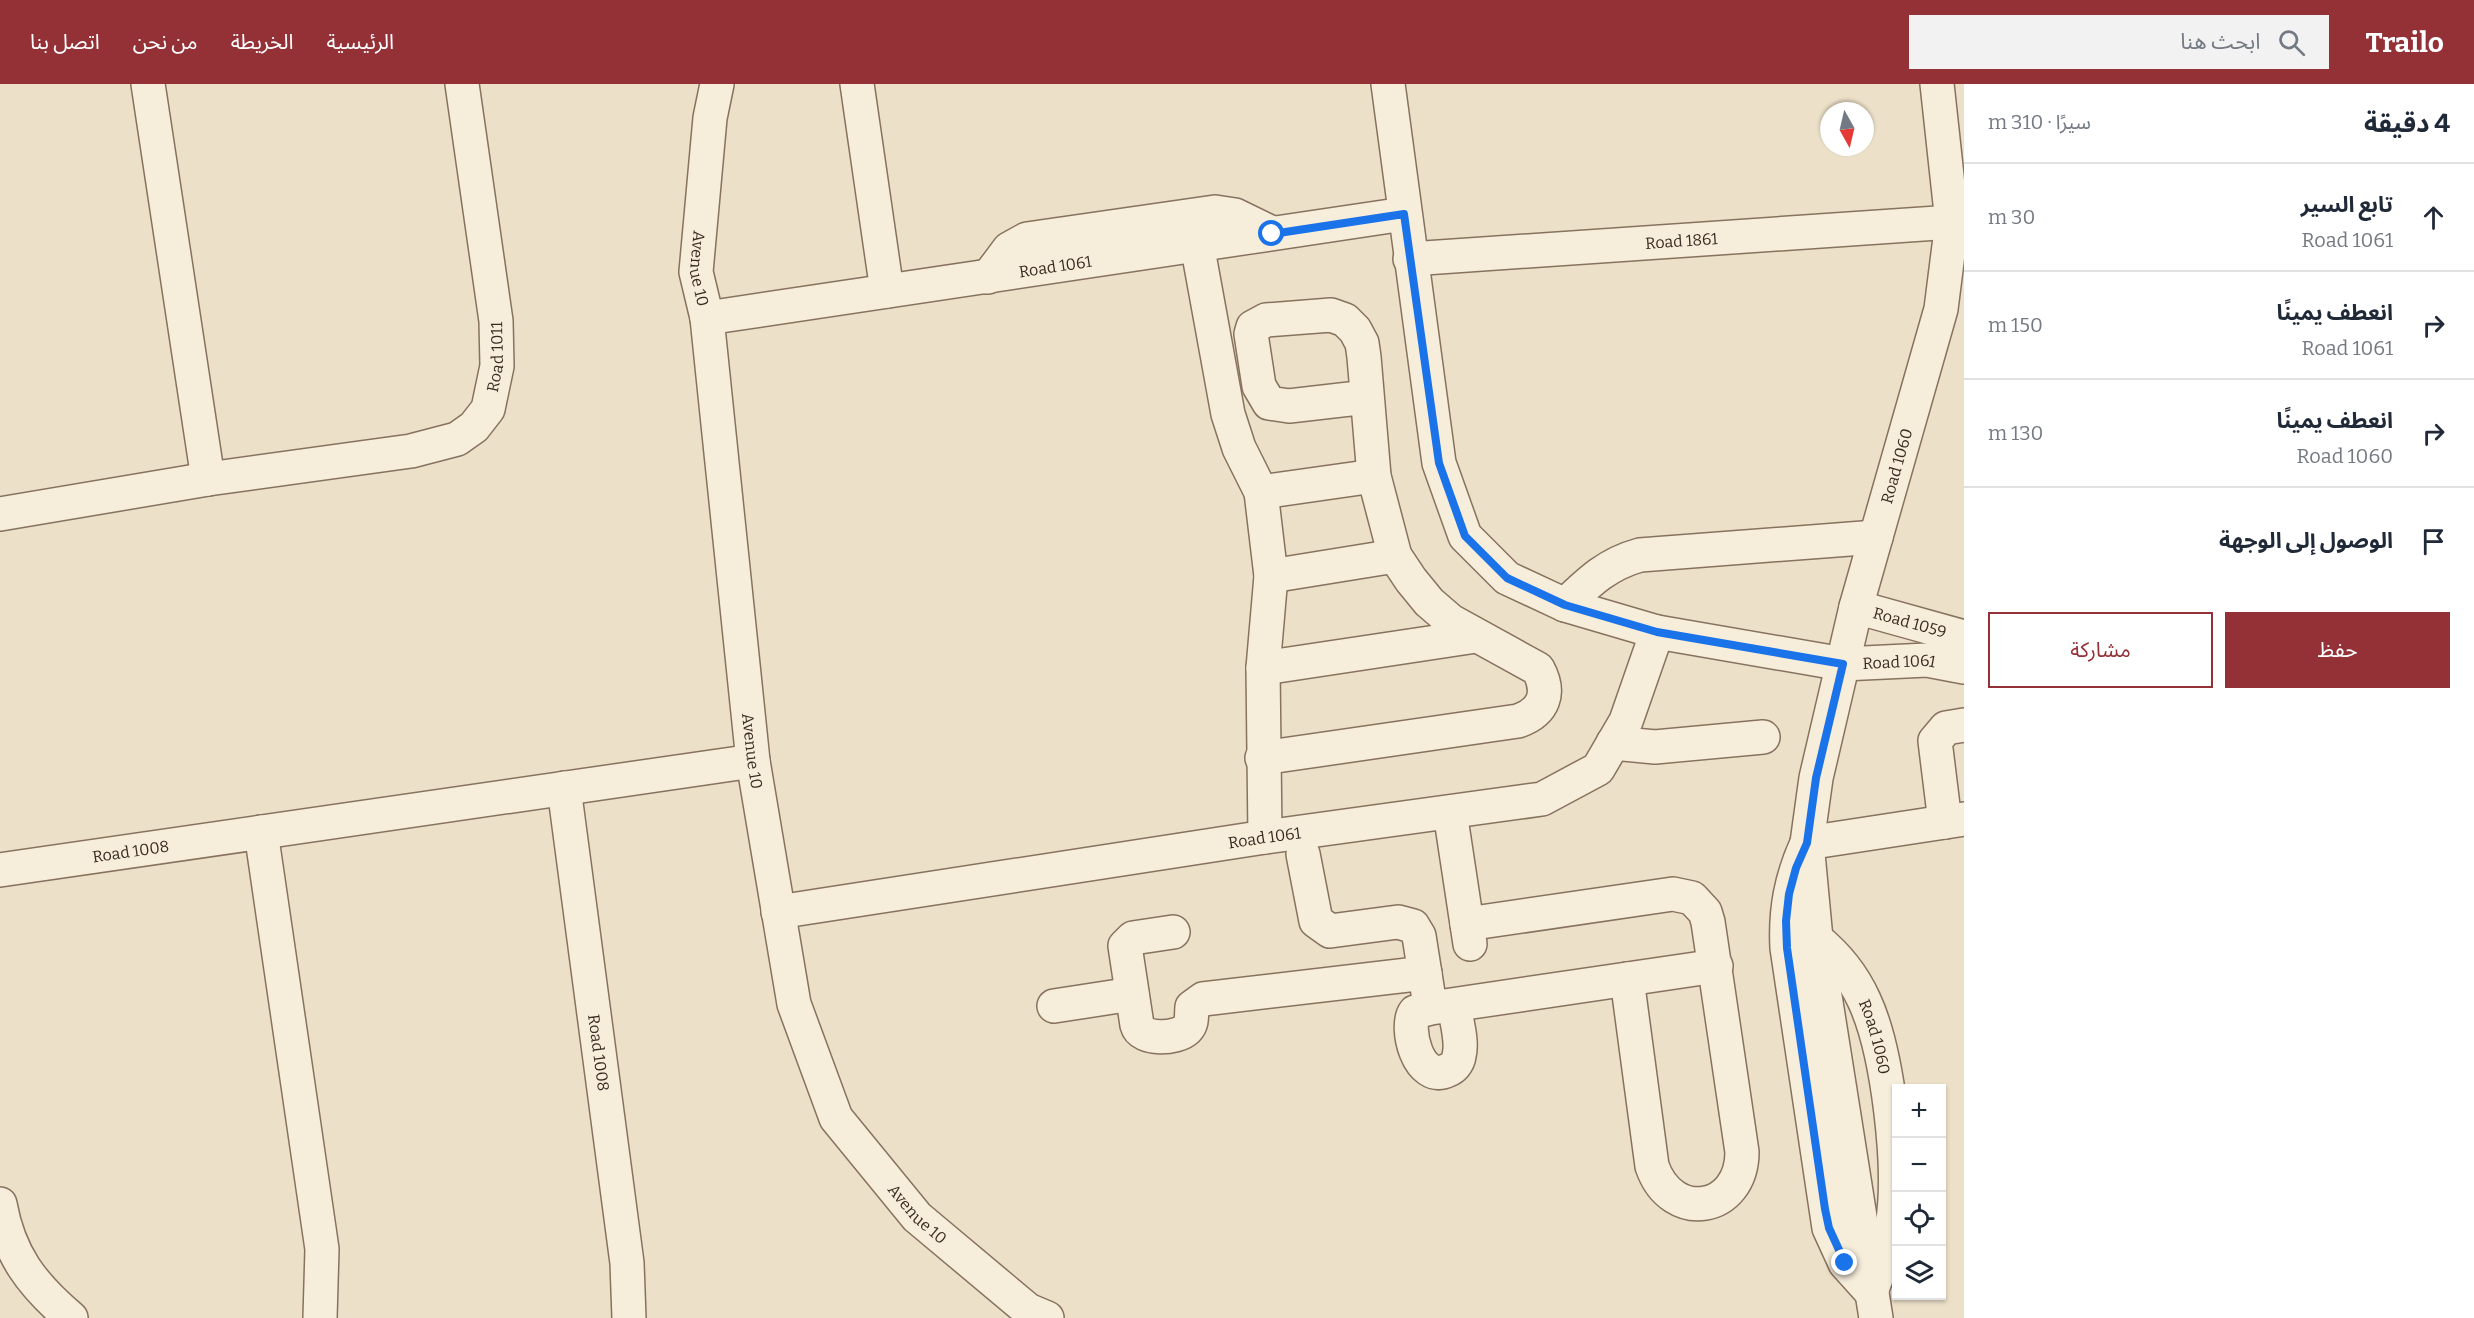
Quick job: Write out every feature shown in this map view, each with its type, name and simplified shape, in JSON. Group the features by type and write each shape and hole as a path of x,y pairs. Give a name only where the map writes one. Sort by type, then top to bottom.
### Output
{"street":[{"path":"148,84 208,479"},
{"name":"Road 1011","path":"0,514 208,479 411,451 457,439 474,427 489,409 497,366 496,321 462,84"},
{"name":"Avenue 10","path":"717,84 710,118 696,272 707,318 753,760 794,1004 836,1118 917,1216 1028,1310 1047,1318"},
{"path":"857,84 887,291"},
{"name":"Road 1061","path":"1388,84 1439,463 1465,536 1507,578 1565,605 1657,632 1843,664 1927,660 1964,667"},
{"name":"Road 1060","path":"1873,1305 1816,939 1807,843 1816,778 1856,607 1941,309 1952,222 1937,84"},
{"path":"988,277 1009,249 1027,238 1215,212 1235,215 1272,234"},
{"name":"Road 1061","path":"707,318 1404,214"},
{"name":"Road 1861","path":"1410,259 1952,222"},
{"path":"1197,244 1228,414 1236,440 1261,492 1271,576 1263,668 1262,758 1265,837"},
{"path":"1262,758 1518,721 1531,716 1541,707 1546,694 1545,681 1538,669 1527,660 1476,636 1451,621 1429,602 1395,556 1374,476 1367,397"},
{"path":"1261,492 1374,476"},
{"path":"1565,605 1598,573 1618,561 1640,555 1876,537"},
{"path":"1271,576 1395,556"},
{"name":"Road 1059","path":"1856,607 1964,637"},
{"name":"Road 1061","path":"777,912 1265,837 1542,799 1598,769 1626,721 1657,632"},
{"path":"1263,668 1476,636"},
{"path":"1807,843 1955,820 1935,741 1946,728 1964,725"},
{"path":"1613,743 1655,747 1763,737"},
{"name":"Road 1008","path":"0,870 753,760"},
{"name":"Road 1008","path":"564,788 627,1263 629,1318"},
{"path":"1450,812 1469,934 1683,895 1692,898 1705,912 1716,966 1742,1152 1742,1167 1736,1182 1726,1194 1712,1202 1696,1204 1681,1202 1667,1193 1657,1181 1652,1166 1627,979"},
{"path":"1068,868 1079,879 1095,882 1303,854 1330,845 1339,828"},
{"path":"261,832 322,1249 320,1318"},
{"name":"Road 1060","path":"1807,843 1796,868 1789,894 1786,921 1789,960 1829,1228 1845,1263 1873,1305"},
{"path":"1303,854 1313,913 1322,927 1330,931 1341,932 1406,922 1413,926 1419,936 1425,973 1442,1007 1716,966"},
{"path":"1173,932 1133,938 1128,941 1125,952 1138,1029 1146,1036 1182,1033 1190,1024 1192,1007 1203,999 1425,973"},
{"name":"Road 1060","path":"1816,939 1842,966 1864,999 1881,1055 1895,1158 1896,1192 1873,1305"},
{"path":"1054,1005 1132,994"},
{"path":"0,1204 4,1227 20,1263 42,1294 71,1318"}],"route":[{"path":"1272,234 1404,214 1439,463 1465,536 1507,578 1565,605 1657,632 1843,664 1828,718 1816,778 1807,843 1796,868 1789,894 1786,921 1787,948 1825,1209 1829,1228 1845,1263"}]}
